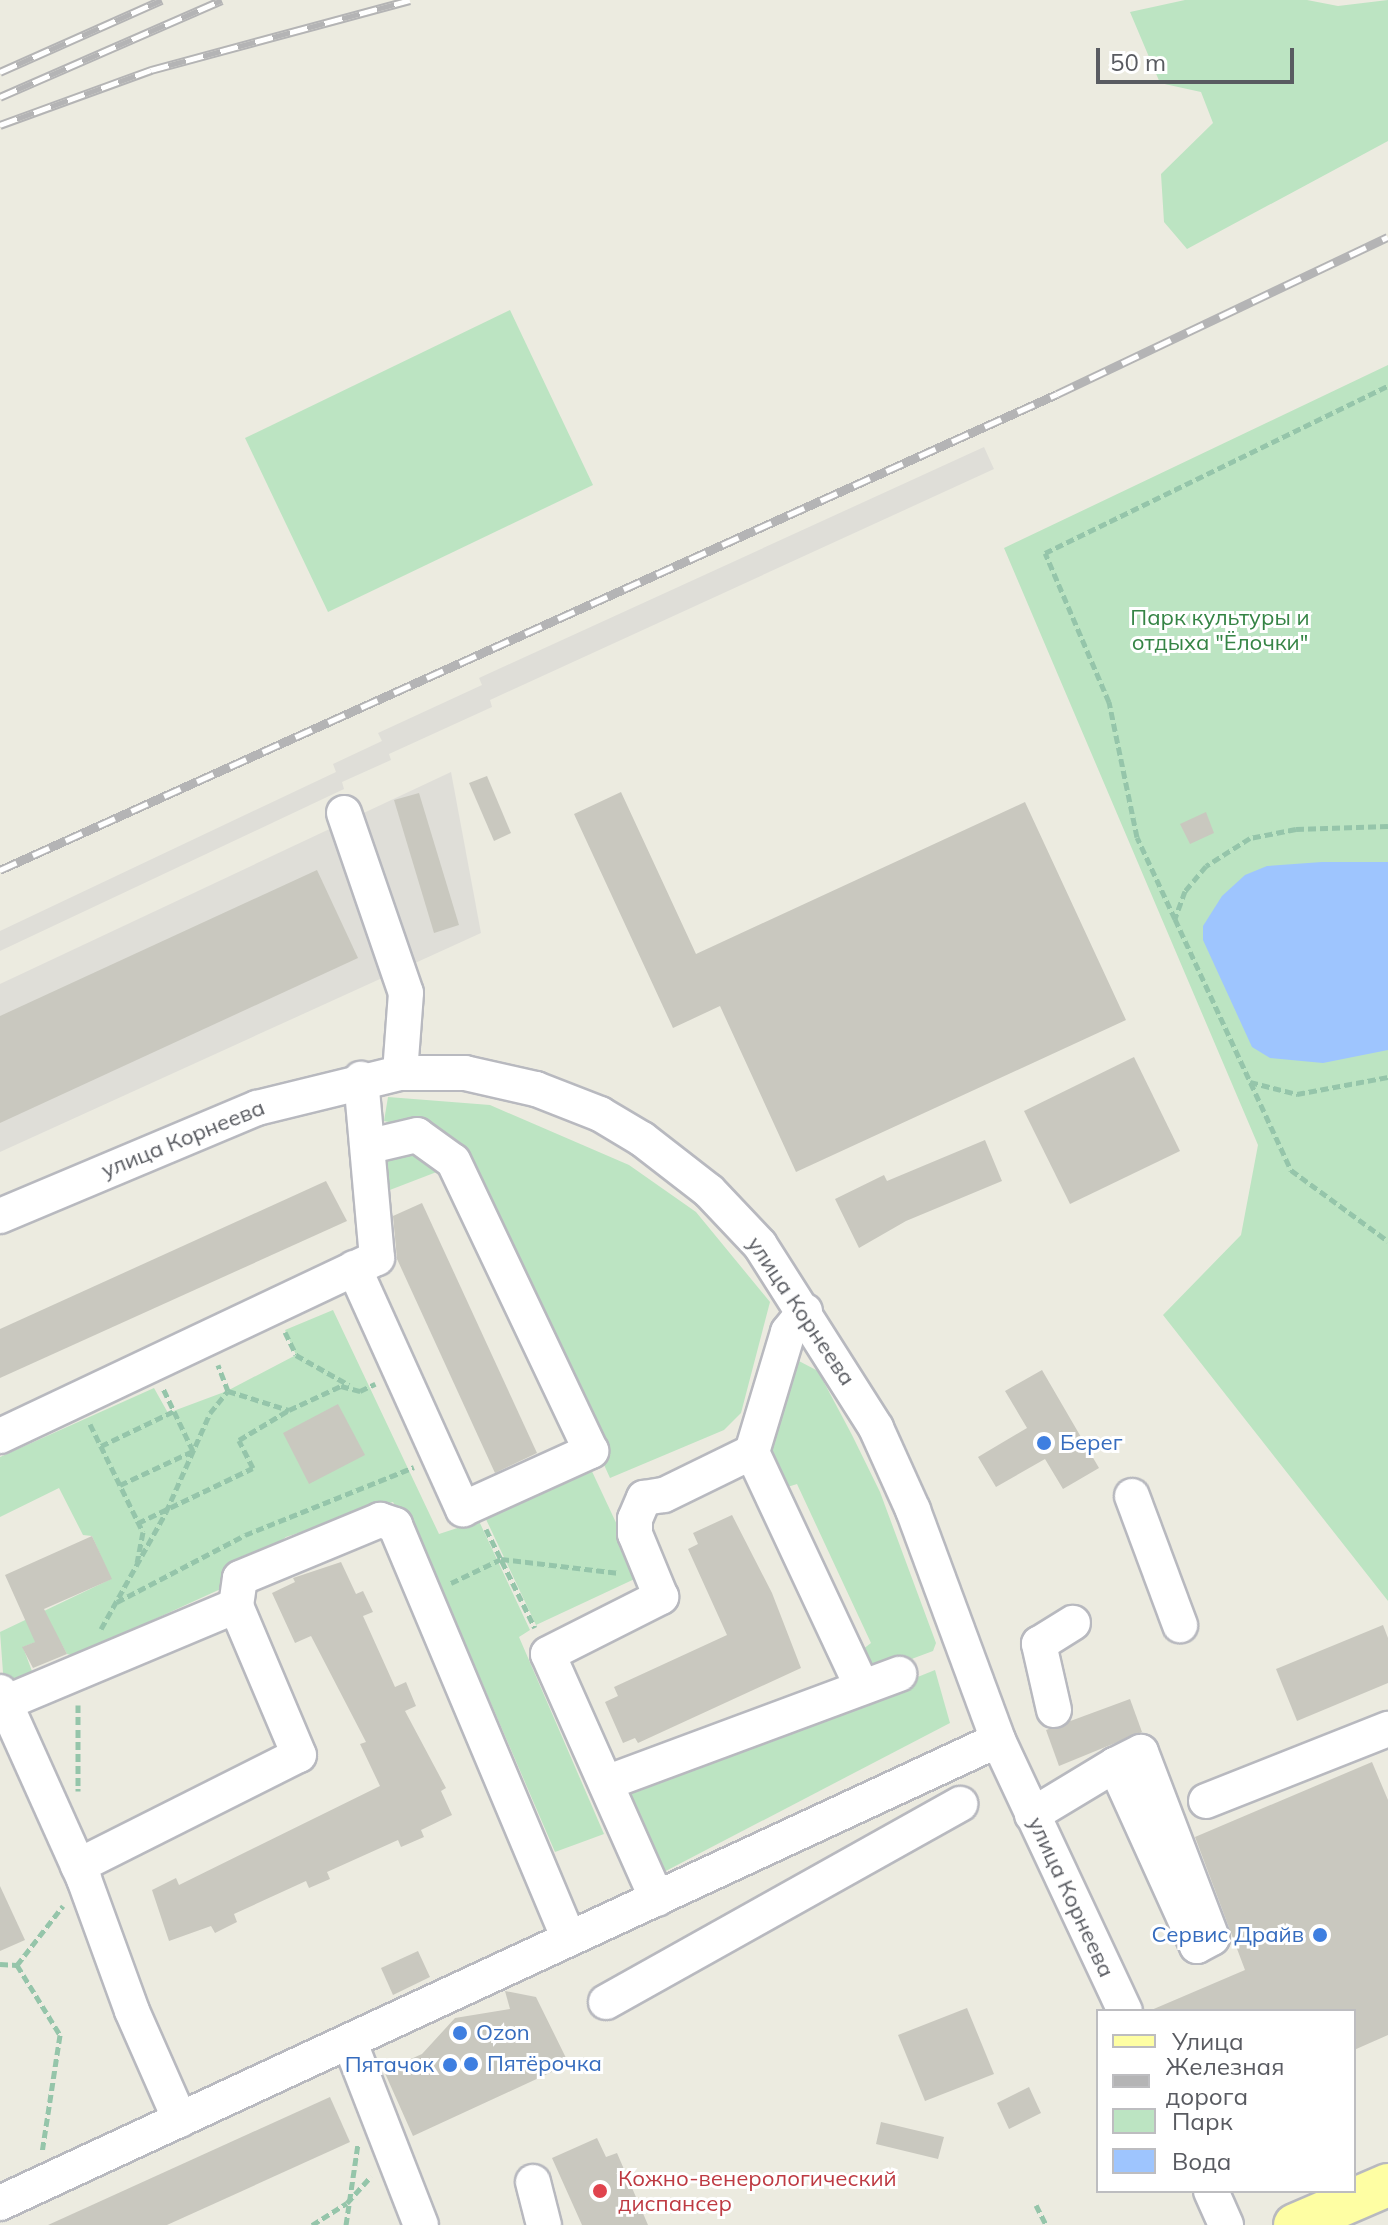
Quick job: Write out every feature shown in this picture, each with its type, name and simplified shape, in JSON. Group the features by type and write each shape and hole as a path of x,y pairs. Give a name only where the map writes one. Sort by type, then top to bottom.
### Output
{"main road":[{"path":"1295,2225 1388,2185"},
{"path":"1369,2225 1388,2217"}],"street":[{"path":"344,813 406,993 400,1073"},
{"name":"улица Корнеева","path":"0,1216 228,1119 361,1079 400,1073 483,1076 560,1097 617,1124 668,1158 727,1208 805,1311 902,1482 998,1740 1124,2009"},
{"path":"0,1436 377,1258 370,1146 361,1079"},
{"path":"354,1268 463,1509 591,1451 453,1161 417,1135 370,1146"},
{"path":"805,1311 788,1332 752,1452 862,1687"},
{"path":"657,1899 548,1654 661,1597 635,1534 635,1519 644,1498 664,1495 752,1452"},
{"path":"1132,1496 1180,1625"},
{"path":"81,1872 299,1755 236,1606 240,1578 380,1520 395,1525 569,1939"},
{"path":"180,2120 132,2011 81,1872 2,1700 236,1606"},
{"path":"1054,1710 1039,1644 1073,1623"},
{"path":"606,1783 899,1674"},
{"path":"1206,1801 1388,1729"},
{"path":"0,2203 998,1740"},
{"path":"1032,1815 1115,1765 1141,1752 1212,1938 1197,1946 1115,1765"},
{"path":"606,2002 960,1804"},
{"path":"350,2043 421,2225"},
{"path":"533,2182 544,2225"},
{"path":"1212,2193 1226,2225"}],"path":[{"path":"1388,386 1045,553 1109,702 1137,837 1291,1170 1388,1241"},
{"path":"1175,919 1185,891 1206,866 1250,838 1296,829 1388,826"},
{"path":"1249,1082 1297,1094 1388,1077"},
{"path":"274,1306 296,1355 360,1391 401,1372"},
{"path":"209,1337 228,1391"},
{"path":"151,1364 193,1451"},
{"path":"138,1523 253,1468 239,1440 289,1410 350,1385"},
{"path":"228,1391 289,1410"},
{"path":"78,1806 78,1672 166,1512 210,1413 228,1391"},
{"path":"78,1399 143,1532 136,1567"},
{"path":"101,1446 174,1411"},
{"path":"120,1485 193,1451"},
{"path":"116,1602 245,1535 439,1456"},
{"path":"474,1504 548,1654"},
{"path":"425,1596 501,1559 653,1578"},
{"path":"17,1965 81,1872"},
{"path":"0,1964 17,1965"},
{"path":"17,1965 60,2035 38,2186"},
{"path":"312,2225 347,2203 346,2225"},
{"path":"1036,2205 1046,2225"}],"shaded area":[{"path":"984,447 994,469 490,700 492,707 389,754 391,760 342,782 344,789 0,951 0,931 336,772 333,764 382,741 378,733 482,685 479,678"},
{"path":"451,772 481,933 0,1152 0,984"}],"green space":[{"path":"1185,0 1307,0 1338,6 1388,0 1388,141 1187,249 1164,222 1161,174 1213,123 1201,92 1160,83 1130,12"},
{"path":"510,310 593,485 328,612 245,438"},
{"name":"Парк культуры и отдыха \"Ёлочки\"","path":"1388,365 1388,1601 1163,1315 1241,1235 1258,1145 1004,548"},
{"path":"388,1097 490,1105 629,1165 696,1212 770,1302 741,1413 724,1430 610,1478 475,1179 431,1131 384,1121"},
{"path":"384,1140 447,1168 382,1193"},
{"path":"333,1310 439,1534 479,1521 530,1630 519,1637 604,1834 555,1852 453,1615 393,1502 286,1537 225,1587 74,1656 67,1654 56,1634 23,1647 33,1674 4,1686 0,1632 111,1579 92,1536 83,1535 59,1488 0,1517 0,1457 154,1388 168,1413 227,1391 296,1355 285,1330"},
{"path":"797,1360 818,1371 880,1492 936,1643 933,1651 874,1673 858,1653 871,1643 797,1484 778,1490 764,1457"},
{"path":"589,1465 641,1576 536,1625 484,1515"},
{"path":"935,1670 950,1723 660,1874 622,1796"}],"water":[{"path":"1388,862 1388,1050 1323,1063 1270,1058 1252,1047 1203,940 1203,926 1222,896 1245,875 1267,866"}],"building":[{"path":"487,776 511,833 494,841 469,783"},
{"path":"621,792 696,954 1025,802 1126,1020 796,1172 720,1006 673,1028 574,814"},
{"path":"419,793 459,925 434,933 394,800"},
{"path":"1206,812 1214,833 1190,844 1180,824"},
{"path":"317,870 358,958 0,1123 0,1016"},
{"path":"1134,1057 1180,1151 1070,1204 1024,1111"},
{"path":"985,1140 1002,1181 906,1221 859,1248 835,1199 884,1175 887,1181"},
{"path":"326,1181 347,1221 0,1378 0,1329"},
{"path":"422,1203 537,1453 495,1473 397,1259 393,1216"},
{"name":"Берег","path":"1042,1370 1099,1468 1063,1489 1045,1459 996,1487 978,1457 1027,1428 1005,1391"},
{"path":"338,1404 365,1455 309,1484 283,1433"},
{"path":"732,1515 772,1593 801,1668 638,1743 635,1738 623,1743 605,1702 618,1696 614,1687 727,1635 688,1549 698,1544 693,1533"},
{"path":"92,1536 112,1579 44,1609 67,1654 33,1668 22,1647 35,1642 5,1575"},
{"path":"341,1562 356,1594 363,1591 373,1612 363,1616 395,1687 406,1682 416,1706 405,1711 446,1788 441,1791 452,1815 421,1830 424,1837 401,1847 398,1840 327,1872 330,1879 309,1888 306,1881 234,1914 237,1922 215,1933 211,1926 169,1941 152,1890 176,1878 179,1885 380,1786 360,1744 366,1742 311,1636 295,1643 272,1593 295,1582 293,1578"},
{"path":"1383,1625 1388,1638 1388,1683 1297,1721 1276,1669"},
{"path":"1130,1699 1142,1732 1059,1766 1046,1730"},
{"path":"1372,1762 1388,1800 1388,2035 1356,2049 1356,2009 1154,2009 1245,1970 1195,1837"},
{"path":"0,1886 25,1940 0,1951"},
{"path":"418,1951 430,1977 393,1995 381,1968"},
{"path":"505,1991 536,1997 569,2064 413,2136 384,2071 422,2054 455,2018 510,2009"},
{"path":"967,2008 994,2074 925,2101 898,2035"},
{"path":"1029,2087 1041,2113 1009,2129 997,2103"},
{"path":"330,2097 350,2142 167,2225 48,2225"},
{"path":"881,2122 944,2137 938,2159 876,2144"},
{"name":"Кожно-венерологический диспансер","path":"597,2138 606,2157 617,2153 648,2225 582,2225 552,2158"}],"railway":[{"path":"0,72 162,0"},
{"path":"0,97 222,0"},
{"path":"0,125 151,70 410,0"},
{"path":"0,870 1057,394 1388,237"}],"place":[{"name":"Берег","path":"1044,1443"},
{"name":"Сервис Драйв","path":"1320,1935"},
{"name":"Ozon","path":"460,2033"},
{"name":"Пятёрочка","path":"471,2064"},
{"name":"Пятачок","path":"450,2065"},
{"name":"Кожно-венерологический диспансер","path":"600,2191"}]}
